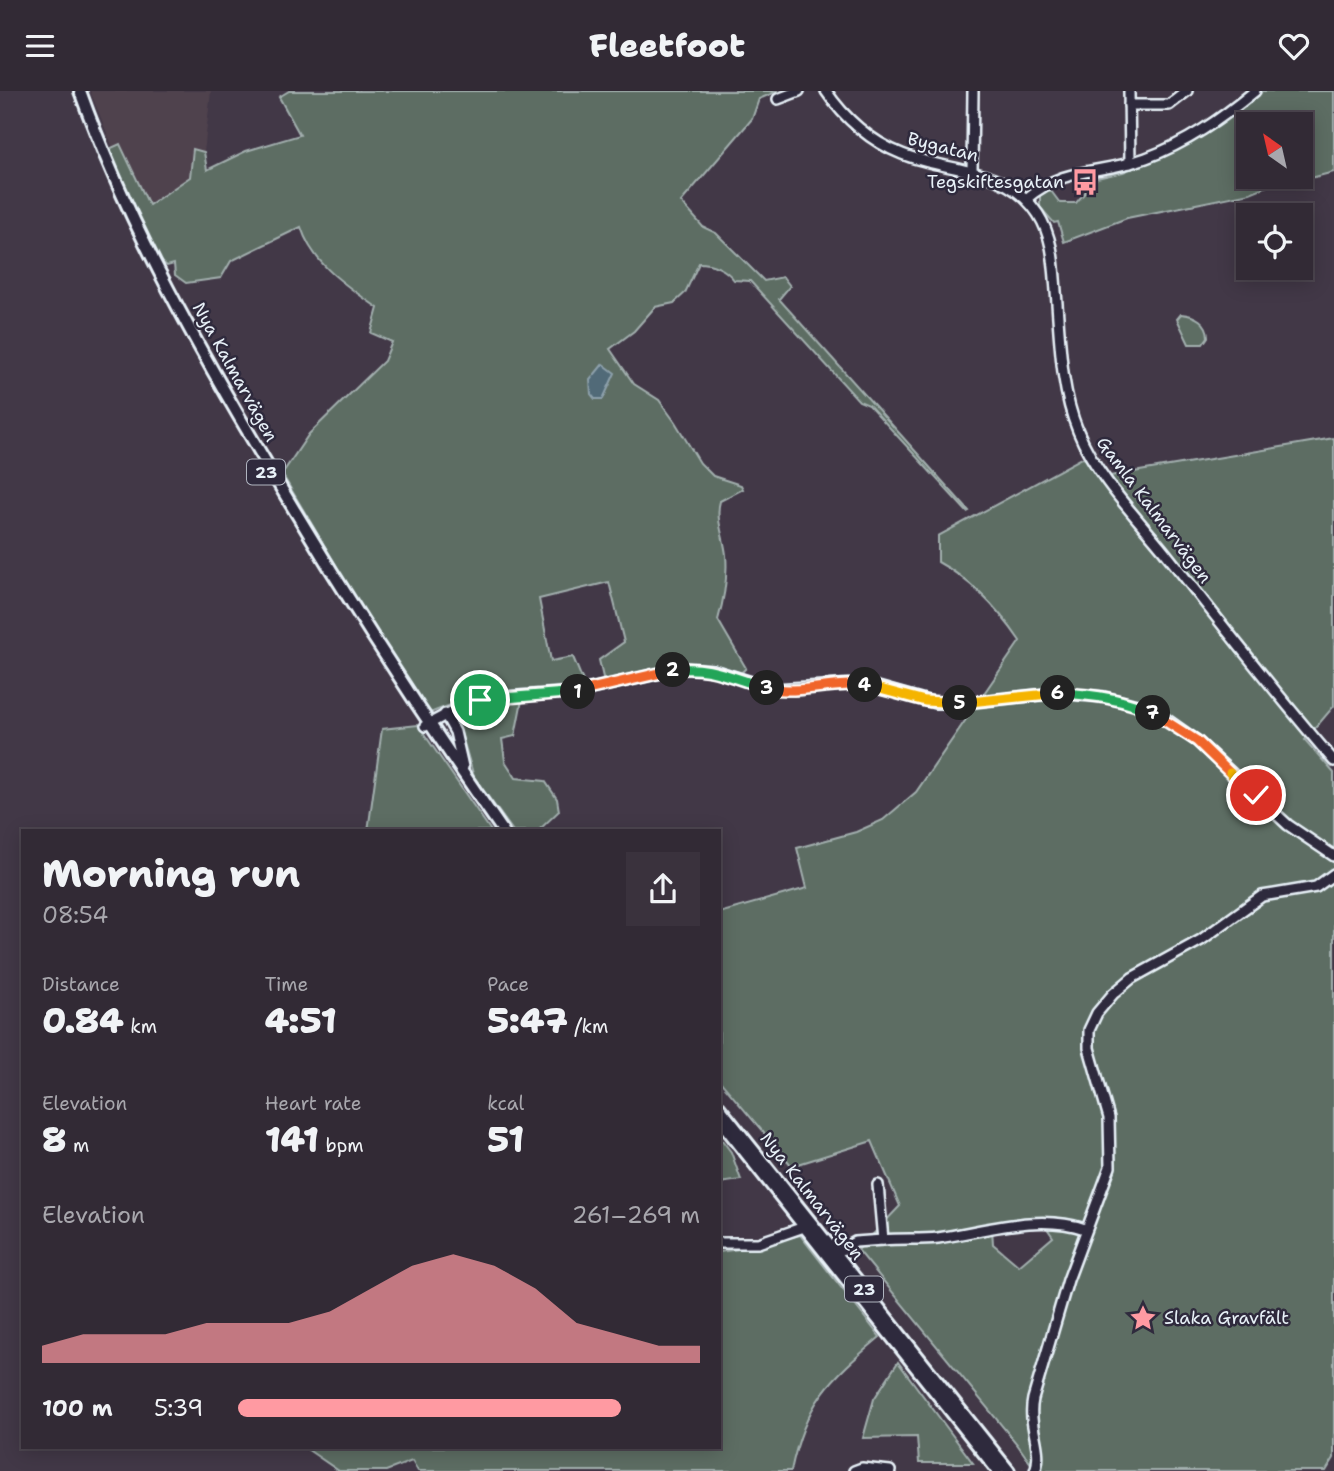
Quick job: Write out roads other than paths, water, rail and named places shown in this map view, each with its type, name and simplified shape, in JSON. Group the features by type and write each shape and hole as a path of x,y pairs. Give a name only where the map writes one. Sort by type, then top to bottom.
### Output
{"main road":[{"name":"Nya Kalmarvägen","path":"78,91 121,204 215,384 350,610 497,829"},
{"name":"Nya Kalmarvägen","path":"427,724 502,829"},
{"name":"Nya Kalmarvägen","path":"721,1109 1009,1471"},
{"name":"Nya Kalmarvägen","path":"721,1122 998,1471"}],"street":[{"path":"778,99 799,91"},
{"name":"Bygatan","path":"826,91 856,126 887,148 1004,182 1026,199"},
{"path":"972,91 972,171"},
{"path":"1129,91 1130,163"},
{"path":"1129,106 1168,105 1187,91"},
{"path":"1026,199 1043,185 1065,175 1130,163 1172,147 1198,133 1255,91"},
{"name":"Gamla Kalmarvägen","path":"1026,199 1043,222 1050,242 1067,394 1082,441 1107,480 1334,761"},
{"path":"427,724 470,702 490,698 577,692 670,670 694,668 713,670 774,689 856,684 878,687 935,703 965,703 1056,693 1104,697 1137,705 1166,719 1197,741 1289,825 1334,856"},
{"path":"445,714 455,732 460,760 471,784"},
{"path":"1035,1471 1038,1445 1030,1415 1085,1229 1108,1178 1110,1167 1109,1118 1089,1048 1089,1030 1097,1013 1113,994 1132,978 1201,940 1262,896 1316,887 1334,874"},
{"path":"878,1185 883,1240"},
{"path":"836,1253 855,1243 935,1238 1023,1224 1074,1225 1085,1229"},
{"path":"721,1243 758,1243 804,1227"},
{"path":"855,1471 862,1468 890,1471"}],"water":[{"path":"603,364 615,373 603,399 595,399 591,394 590,380"}],"place":[{"name":"Tegskiftesgatan","path":"1085,182"},
{"name":"Slaka Gravfält","path":"1143,1318"}]}
